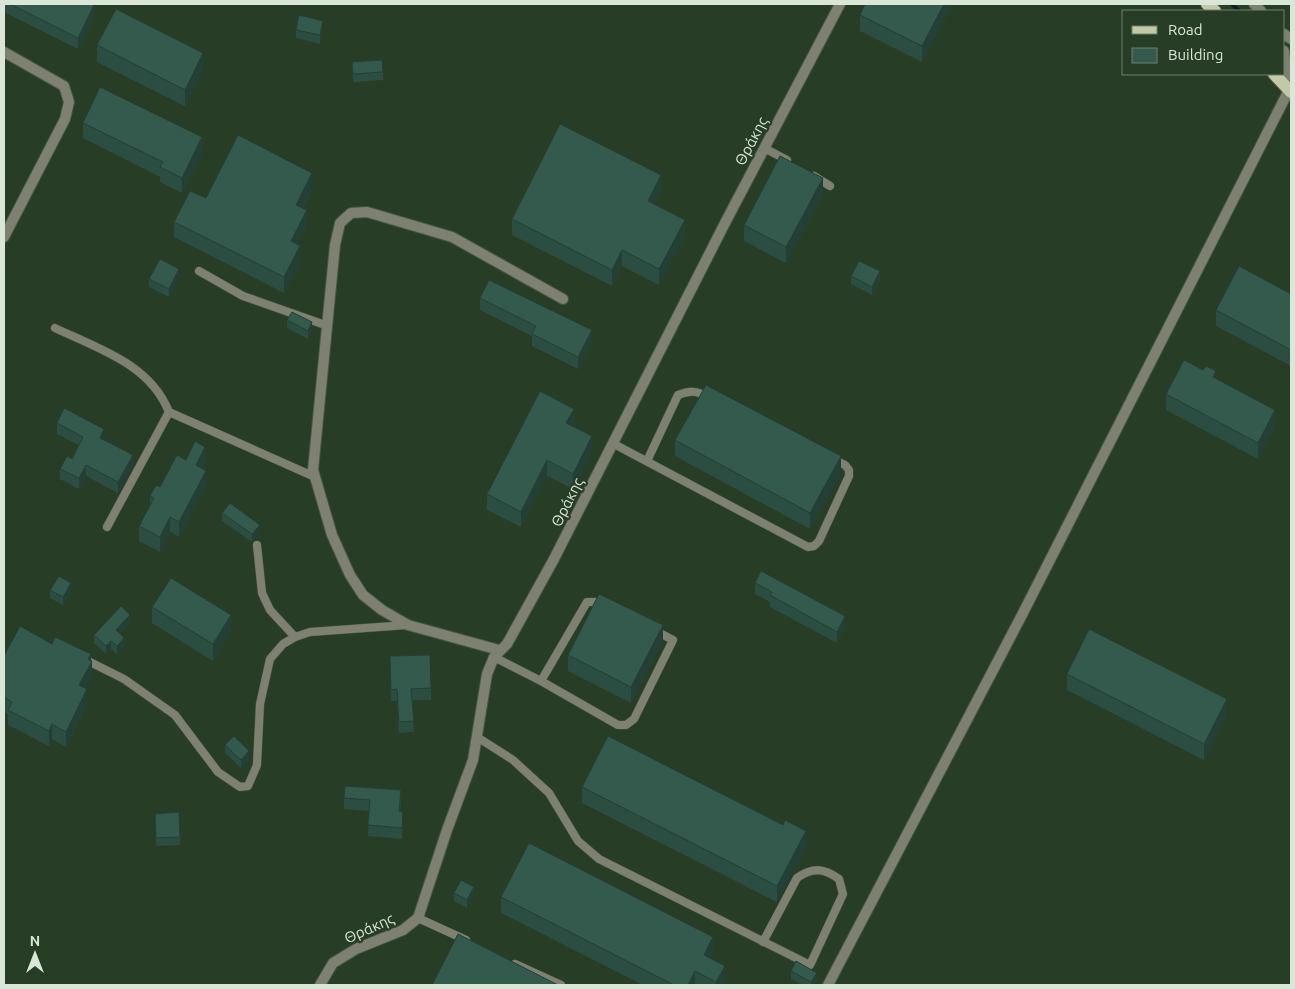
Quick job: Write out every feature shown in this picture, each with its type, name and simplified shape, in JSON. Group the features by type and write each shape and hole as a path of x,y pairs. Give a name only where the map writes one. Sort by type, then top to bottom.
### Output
{"main road":[{"path":"1275,75 1290,91"}],"street":[{"name":"Θράκης","path":"320,985 333,963 356,949 402,930 418,918 447,830 473,760 487,674 496,654 507,644 614,444 764,148 840,4"},
{"path":"4,52 64,86 70,102 57,136 4,237"},
{"path":"828,985 1023,613 1290,91 1285,58"},
{"path":"496,654 408,625 382,610 363,595 350,575 332,535 314,470 335,245 340,223 351,213 367,212 452,237 564,299"}],"lane":[{"path":"764,148 798,166"},
{"path":"806,170 830,186"},
{"path":"199,271 243,296 328,326"},
{"path":"55,328 113,354 151,381 162,394 169,412 315,477"},
{"path":"647,461 678,395 689,391 698,391 715,400"},
{"path":"107,527 169,412"},
{"path":"614,444 808,547 814,546 819,542 849,476 849,470 845,465 828,456"},
{"path":"257,544 262,593 270,610 295,637"},
{"path":"541,681 586,602 596,602 614,610"},
{"path":"75,654 124,679 175,715 218,772 240,787 248,786 257,765 260,704 270,660 284,644 295,637 310,632 408,625"},
{"path":"496,654 618,725 630,724 673,640 648,628"},
{"path":"477,737 513,760 550,794 578,841 599,859 763,942 810,965 843,894 839,880 824,870 806,872 797,878 763,942"},
{"path":"418,918 472,943"},
{"path":"507,960 561,985"}],"building":[{"path":"10,4 91,4 94,5 78,38"},
{"path":"865,4 944,4 922,46 860,15"},
{"path":"116,9 203,53 185,90 97,45"},
{"path":"299,15 323,21 320,35 296,30"},
{"path":"382,60 383,72 353,74 352,62"},
{"path":"100,87 202,137 182,178 160,167 163,162 83,123"},
{"path":"560,124 661,175 648,201 685,220 659,269 622,250 612,270 512,219"},
{"path":"238,135 312,173 296,205 307,210 291,241 300,246 284,277 174,222 190,191 206,198"},
{"path":"780,156 823,178 786,247 744,225"},
{"path":"160,259 179,269 169,289 149,279"},
{"path":"859,261 880,271 872,287 851,276"},
{"path":"1239,266 1291,294 1291,350 1216,310"},
{"path":"489,280 592,330 578,357 532,334 536,326 480,298"},
{"path":"292,312 312,322 308,331 287,320"},
{"path":"1184,360 1203,370 1206,366 1216,371 1213,377 1275,410 1258,443 1166,394"},
{"path":"706,385 841,456 810,513 675,440"},
{"path":"540,391 574,409 566,423 592,436 573,474 547,460 521,512 487,494"},
{"path":"64,408 104,429 100,438 133,455 118,482 86,465 79,478 60,469 67,456 72,459 83,437 57,423"},
{"path":"195,441 205,447 196,465 206,471 179,522 170,517 160,537 139,526 154,498 150,496 156,485 160,487 177,455 186,460"},
{"path":"230,503 260,525 252,534 222,513"},
{"path":"761,571 845,616 837,632 770,595 772,592 755,583"},
{"path":"59,576 71,583 63,597 50,590"},
{"path":"171,578 231,615 213,644 152,607"},
{"path":"599,594 663,625 631,687 568,655"},
{"path":"121,606 130,615 116,630 124,638 117,646 111,641 106,646 94,635"},
{"path":"20,626 52,644 55,637 91,654 88,659 92,661 79,685 87,689 66,732 52,724 49,731 8,710 12,702 4,697 4,656"},
{"path":"1089,629 1227,699 1204,744 1067,674"},
{"path":"430,655 431,688 411,689 414,721 399,722 397,689 391,690 390,656"},
{"path":"234,736 249,751 241,760 225,745"},
{"path":"608,736 783,825 785,820 806,831 777,886 582,787"},
{"path":"345,786 401,790 399,811 403,812 402,828 368,825 370,800 344,798"},
{"path":"179,812 180,837 156,838 155,814"},
{"path":"529,843 713,937 704,955 725,966 716,982 695,971 688,985 674,985 501,897"},
{"path":"461,880 474,887 467,900 454,893"},
{"path":"458,934 558,985 432,985"},
{"path":"796,961 817,973 811,982 791,971"}],"waterway":[{"path":"1232,4 1238,10"}]}
